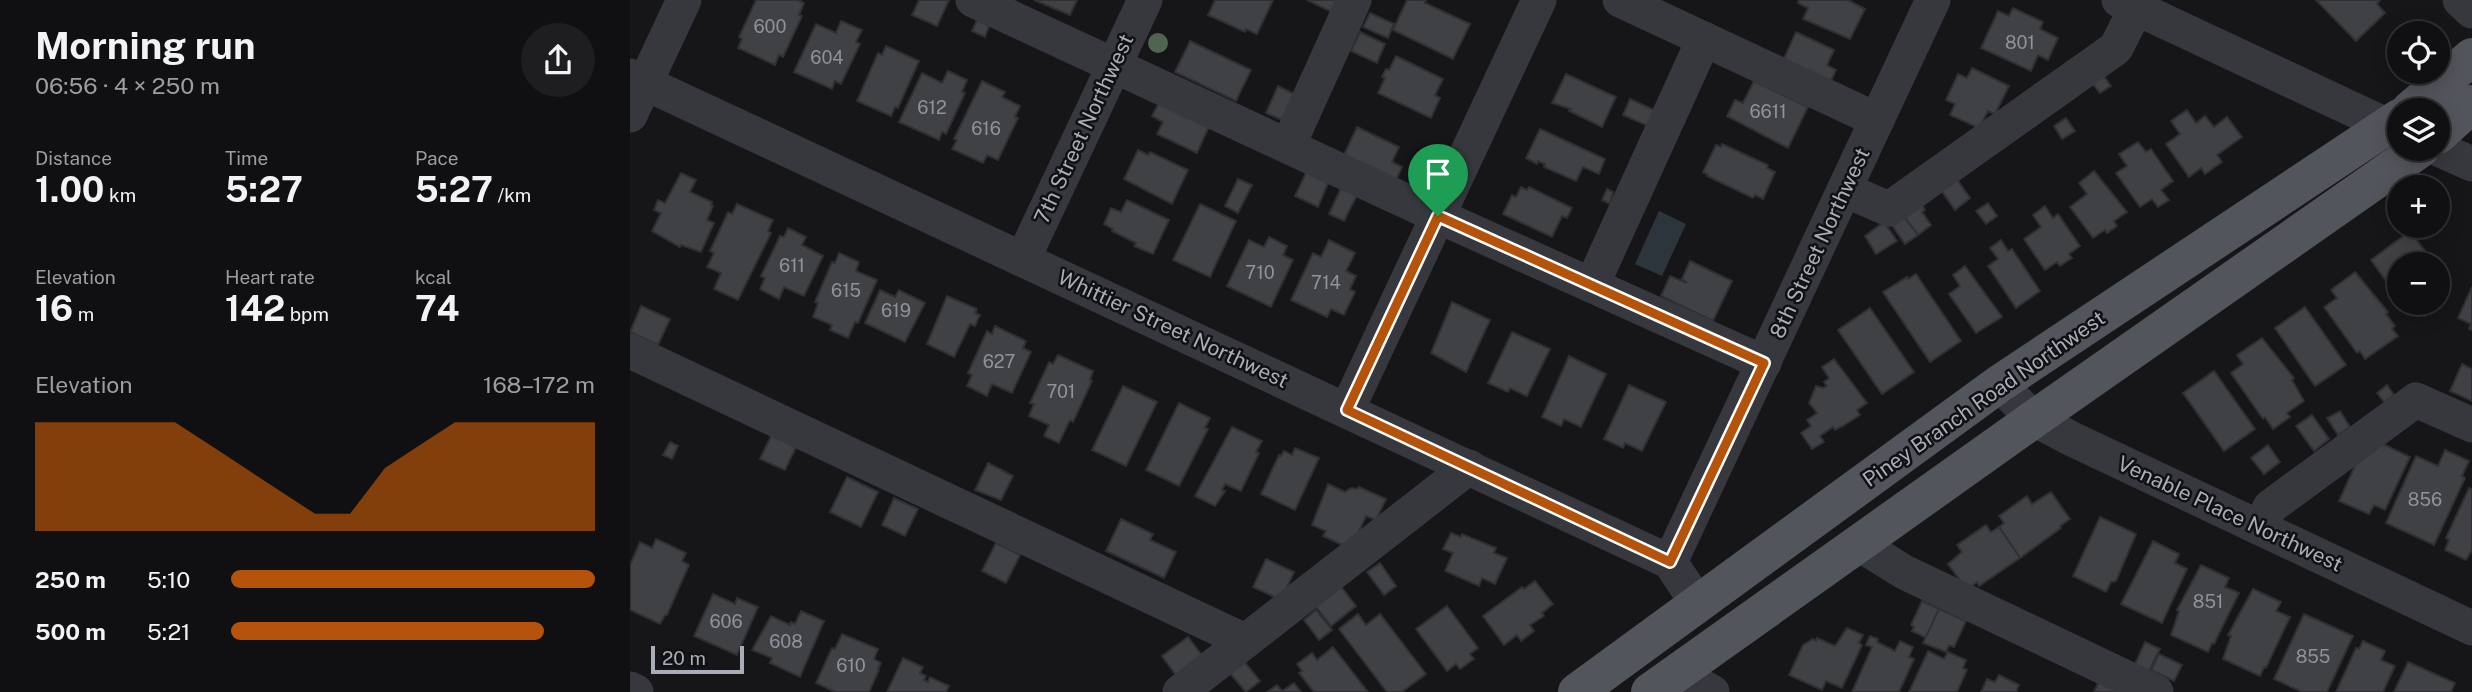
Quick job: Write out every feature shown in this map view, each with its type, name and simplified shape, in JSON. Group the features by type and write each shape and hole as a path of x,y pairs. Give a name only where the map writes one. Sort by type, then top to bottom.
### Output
{"main road":[{"name":"Piney Branch Road Northwest","path":"2426,98 2472,57"},
{"path":"2450,124 2472,104"},
{"name":"Piney Branch Road Northwest","path":"1577,692 1999,384 2387,130"},
{"path":"1663,683 2403,161"}],"street":[{"path":"630,115 637,80 684,0"},
{"path":"973,0 1438,216 1764,363"},
{"name":"7th Street Northwest","path":"1023,259 1145,0"},
{"path":"1288,146 1354,0"},
{"path":"1347,410 1539,0"},
{"path":"1620,0 1877,120"},
{"name":"8th Street Northwest","path":"1670,562 1933,0"},
{"path":"2460,0 2472,11"},
{"path":"1844,190 1889,208 2116,48 2128,4 2387,117"},
{"path":"1592,285 1704,39"},
{"name":"Whittier Street Northwest","path":"637,80 1670,562"},
{"path":"2450,154 2472,164"},
{"path":"630,351 1245,641"},
{"name":"Venable Place Northwest","path":"1999,384 2034,419 2089,448 2472,628"},
{"path":"2260,528 2270,507 2416,400 2472,425"},
{"path":"1180,692 1469,467"},
{"path":"1859,544 1904,572 2156,692"},
{"path":"1670,562 1698,604"},
{"path":"1663,683 1713,692"},
{"path":"630,690 636,692"}],"shaded area":[{"path":"1659,211 1686,224 1662,276 1635,264"}],"building":[{"path":"756,0 798,0 804,3 799,15 802,16 783,57 779,55 775,65 738,48 742,39 739,37"},
{"path":"919,0 949,0 937,26 912,15"},
{"path":"1034,0 1077,0 1070,15"},
{"path":"1215,0 1273,0 1257,34 1246,29 1245,32 1208,15"},
{"path":"1307,0 1337,0 1332,12"},
{"path":"1407,0 1426,0 1425,3 1470,24 1453,59 1393,30"},
{"path":"1799,0 1848,0 1865,9 1850,39 1803,19 1808,8 1798,3"},
{"path":"2316,0 2380,0 2377,4 2385,13 2356,41"},
{"path":"2013,8 2043,22 2040,29 2058,38 2048,60 2038,55 2031,71 1981,48 1998,11 2009,16"},
{"path":"1370,13 1394,24 1388,38 1363,27"},
{"path":"977,20 989,26 985,37 972,31"},
{"path":"841,21 862,30 856,42 860,44 841,84 835,81 832,89 794,72 816,24 836,33"},
{"path":"1360,32 1385,44 1377,63 1351,51"},
{"path":"1796,32 1834,50 1827,65 1836,70 1829,85 1782,63"},
{"path":"1190,41 1251,70 1236,101 1175,72"},
{"path":"886,46 919,61 898,108 895,107 891,116 857,101 878,53 882,55"},
{"path":"1396,56 1443,79 1435,95 1440,98 1431,118 1378,93 1385,78 1382,77"},
{"path":"1972,68 2009,86 1995,114 1988,111 1979,128 1950,115 1955,104 1946,100 1958,74 1967,78"},
{"path":"948,71 967,80 962,92 965,93 946,134 942,132 939,140 899,122 922,73 942,83"},
{"path":"2100,71 2111,86 2100,93 2089,79"},
{"path":"1566,74 1616,97 1602,127 1569,111 1571,109 1552,103"},
{"path":"982,81 1005,92 1002,97 1020,106 1015,117 1018,118 998,160 987,155 983,163 952,149 957,140 954,139"},
{"path":"1754,81 1808,107 1788,148 1727,116 1735,100 1743,103"},
{"path":"1278,86 1294,94 1282,120 1266,113"},
{"path":"1162,97 1212,120 1197,153 1157,134 1163,122 1152,116"},
{"path":"1630,99 1654,110 1648,126 1623,115"},
{"path":"2187,110 2196,123 2205,116 2214,127 2227,117 2242,137 2217,155 2222,162 2205,174 2201,168 2189,177 2166,144 2180,134 2171,121"},
{"path":"2066,118 2075,131 2062,139 2054,126"},
{"path":"1357,127 1399,147 1392,162 1402,167 1396,180 1344,155"},
{"path":"1540,129 1605,159 1599,174 1583,167 1576,181 1544,167 1545,164 1538,161 1537,164 1526,158"},
{"path":"2138,142 2146,152 2151,149 2173,181 2161,190 2169,200 2158,207 2152,199 2140,207 2116,173 2127,166 2119,154"},
{"path":"1722,144 1768,165 1767,168 1775,172 1763,199 1755,195 1753,198 1703,172 1716,145 1721,147"},
{"path":"1138,150 1148,155 1150,152 1188,170 1172,204 1124,179"},
{"path":"1307,171 1329,181 1318,207 1295,196"},
{"path":"2094,171 2127,212 2114,221 2117,226 2093,238 2070,207 2087,194 2079,183"},
{"path":"681,173 696,180 690,192 712,202 707,220 714,223 701,252 681,245 680,247 652,231 661,213 654,210 658,200 665,203"},
{"path":"1954,175 1970,198 1955,210 1938,186"},
{"path":"1238,179 1252,185 1238,213 1225,206"},
{"path":"1342,186 1358,193 1344,221 1329,214"},
{"path":"1521,187 1527,190 1529,187 1572,208 1567,218 1562,216 1552,237 1503,214 1512,195 1516,197"},
{"path":"1607,189 1613,192 1610,204 1602,200"},
{"path":"1127,200 1169,220 1153,254 1134,246 1136,243 1104,224 1111,208 1121,212"},
{"path":"1921,203 1925,210 1922,212 1931,225 1918,235 1901,213"},
{"path":"1988,203 1997,216 1986,224 1976,211"},
{"path":"737,204 773,220 768,231 771,233 738,300 714,289 721,273 707,267 714,253 710,251 728,212 732,214"},
{"path":"1200,204 1236,221 1210,277 1173,260"},
{"path":"2045,206 2053,218 2058,214 2080,246 2069,254 2072,258 2060,266 2057,262 2045,270 2024,239 2041,227 2033,215"},
{"path":"1901,213 1918,235 1905,244 1889,221"},
{"path":"1884,222 1897,241 1876,254 1865,236"},
{"path":"788,228 806,237 802,245 823,256 804,296 784,287 779,299 760,289 765,278 761,276 780,236 784,237"},
{"path":"1269,237 1287,246 1283,255 1293,260 1271,307 1227,286 1249,240 1264,247"},
{"path":"2401,238 2415,238 2426,252 2387,252 2387,282 2371,260"},
{"path":"1329,240 1355,253 1346,271 1356,276 1350,289 1355,292 1344,315 1331,309 1327,317 1291,300 1313,253 1321,257"},
{"path":"2001,240 2008,251 2012,249 2040,291 2016,308 1988,266 1998,259 1990,248"},
{"path":"839,253 859,262 856,271 877,280 858,323 855,322 848,338 830,330 832,325 813,317 818,303 815,302 832,262 835,263"},
{"path":"1690,261 1732,281 1713,321 1661,296 1670,276 1687,283 1682,279"},
{"path":"1965,266 2002,317 1976,333 1949,294 1960,286 1953,275"},
{"path":"2355,272 2387,311 2386,314 2395,326 2392,329 2398,336 2365,359 2360,351 2357,353 2324,307 2337,298 2331,290"},
{"path":"1916,274 1961,341 1930,362 1883,292"},
{"path":"2472,287 2472,330 2469,329 2471,324 2458,318"},
{"path":"880,290 895,297 899,290 925,303 905,342 865,323"},
{"path":"947,296 977,309 975,313 980,315 975,326 970,324 954,357 927,344"},
{"path":"1452,302 1490,320 1466,372 1431,353"},
{"path":"641,306 670,319 658,345 630,332"},
{"path":"2305,307 2346,365 2315,386 2275,328"},
{"path":"1870,308 1914,372 1882,394 1838,330"},
{"path":"995,326 1026,341 1023,348 1031,352 1012,393 992,384 987,396 967,386 972,375 968,373 987,331 992,334"},
{"path":"1512,332 1550,349 1527,396 1510,388 1508,392 1488,383"},
{"path":"2262,338 2294,378 2292,380 2304,401 2287,413 2290,417 2273,429 2231,373 2243,364 2237,355"},
{"path":"1058,355 1093,371 1092,381 1073,422 1070,420 1059,443 1044,436 1049,425 1029,416 1034,404 1030,403 1049,362 1053,364"},
{"path":"1569,356 1606,374 1581,427 1564,419 1561,426 1542,417"},
{"path":"1834,359 1867,403 1857,410 1860,415 1820,436 1824,442 1812,449 1801,433 1811,426 1807,420 1817,413 1809,403 1816,386 1827,386 1824,382 1829,378 1822,367"},
{"path":"2462,364 2472,369 2472,401 2450,391"},
{"path":"2214,371 2255,429 2224,451 2183,393"},
{"path":"1629,385 1666,402 1642,451 1625,443 1623,448 1604,439"},
{"path":"2387,385 2394,395 2384,402 2377,393"},
{"path":"1123,386 1157,402 1126,466 1092,450"},
{"path":"1179,403 1210,418 1205,428 1208,429 1179,486 1146,470"},
{"path":"2340,411 2350,427 2338,435 2327,418"},
{"path":"2312,415 2329,439 2314,451 2296,426"},
{"path":"1232,427 1262,441 1241,491 1225,484 1222,490 1225,491 1215,506 1195,496"},
{"path":"772,434 797,445 785,470 760,459"},
{"path":"2368,437 2410,457 2385,510 2374,505 2369,514 2339,501"},
{"path":"670,442 678,446 672,459 663,455"},
{"path":"2268,445 2280,462 2264,474 2251,458"},
{"path":"1295,448 1319,458 1295,510 1261,494 1279,455 1284,451 1292,455"},
{"path":"2445,450 2469,461 2462,476 2465,478 2434,545 2386,523 2416,456 2438,466"},
{"path":"988,463 1013,476 1001,500 975,490"},
{"path":"847,477 878,492 861,527 830,512"},
{"path":"1328,484 1345,492 1359,487 1386,499 1376,520 1366,516 1351,549 1323,536 1326,531 1312,525"},
{"path":"2469,488 2472,489 2472,550 2466,560 2445,550 2449,540 2446,538"},
{"path":"2051,492 2070,519 2020,558 1999,527 2004,523 1999,516 2027,496 2032,504"},
{"path":"894,498 918,509 905,536 882,525"},
{"path":"2100,517 2136,534 2116,581 2111,582 2106,592 2073,576"},
{"path":"1121,519 1153,534 1150,540 1176,552 1164,578 1106,551"},
{"path":"1986,525 1991,532 1999,527 2020,558 1979,586 1977,582 1967,590 1948,564 1962,552 1957,545"},
{"path":"1451,533 1461,537 1462,534 1496,548 1494,553 1507,558 1495,584 1482,578 1479,586 1445,571 1453,553 1443,549"},
{"path":"656,539 686,553 682,561 689,565 667,615 660,624 630,610 630,565 640,542 652,548"},
{"path":"2153,541 2179,554 2175,563 2187,569 2162,623 2121,604"},
{"path":"996,543 1020,555 1006,583 982,571"},
{"path":"1266,559 1294,572 1281,600 1253,587"},
{"path":"1380,563 1396,586 1384,595 1367,572"},
{"path":"2201,565 2229,578 2225,587 2239,593 2208,652 2171,635 2179,611 2177,610"},
{"path":"1535,581 1553,604 1542,613 1544,616 1530,625 1534,631 1521,641 1517,635 1504,645 1483,616 1522,587 1524,589"},
{"path":"1339,584 1356,606 1331,626 1314,604"},
{"path":"2253,589 2281,602 2276,611 2290,617 2260,676 2223,659 2231,636 2228,635"},
{"path":"713,594 735,604 737,598 758,607 737,655 694,636"},
{"path":"1922,601 1939,609 1926,638 1912,631 1914,627 1911,625"},
{"path":"1447,606 1478,648 1470,654 1474,659 1460,669 1456,664 1447,671 1416,629"},
{"path":"1939,609 1966,621 1954,647 1949,645 1946,652 1923,643"},
{"path":"1316,610 1332,630 1319,640 1304,620"},
{"path":"801,611 824,621 800,677 770,663 772,658 752,650 771,616 790,625 791,622 795,624"},
{"path":"1358,614 1366,625 1380,614 1426,674 1402,692 1387,692 1339,629"},
{"path":"2304,614 2353,636 2327,692 2302,692 2274,679"},
{"path":"1847,628 1863,635 1859,643 1862,645 1842,688 1826,681 1822,690 1789,675 1803,645 1813,639 1816,641 1817,638 1835,646"},
{"path":"842,634 878,649 874,659 881,663 869,692 835,692 816,683 832,648 835,649"},
{"path":"1870,636 1895,651 1900,641 1913,647 1909,657 1914,659 1899,692 1852,692 1872,647 1866,645"},
{"path":"1188,637 1204,658 1178,678 1162,656"},
{"path":"2363,641 2385,651 2381,660 2395,666 2383,692 2336,692 2356,648 2359,649"},
{"path":"2145,642 2160,649 2149,671 2135,664"},
{"path":"1333,647 1368,692 1314,692 1299,673 1302,671 1297,664 1312,653 1317,660"},
{"path":"1928,651 1944,659 1948,652 1966,660 1963,668 1967,670 1957,692 1909,692"},
{"path":"2159,654 2182,665 2174,681 2151,670"},
{"path":"903,658 923,667 920,673 926,676 924,680 928,682 930,677 949,686 946,692 887,692"},
{"path":"1242,659 1260,681 1246,692 1228,671"},
{"path":"2408,662 2455,683 2451,692 2394,692"},
{"path":"1999,675 2019,685 2016,692 1981,692 1987,679 1995,682"},
{"path":"2100,679 2122,692 2094,692"},
{"path":"1294,683 1301,692 1267,692 1277,685 1282,691"}],"route":[{"path":"1438,216 1764,363 1670,562 1347,410 1438,216"}]}
